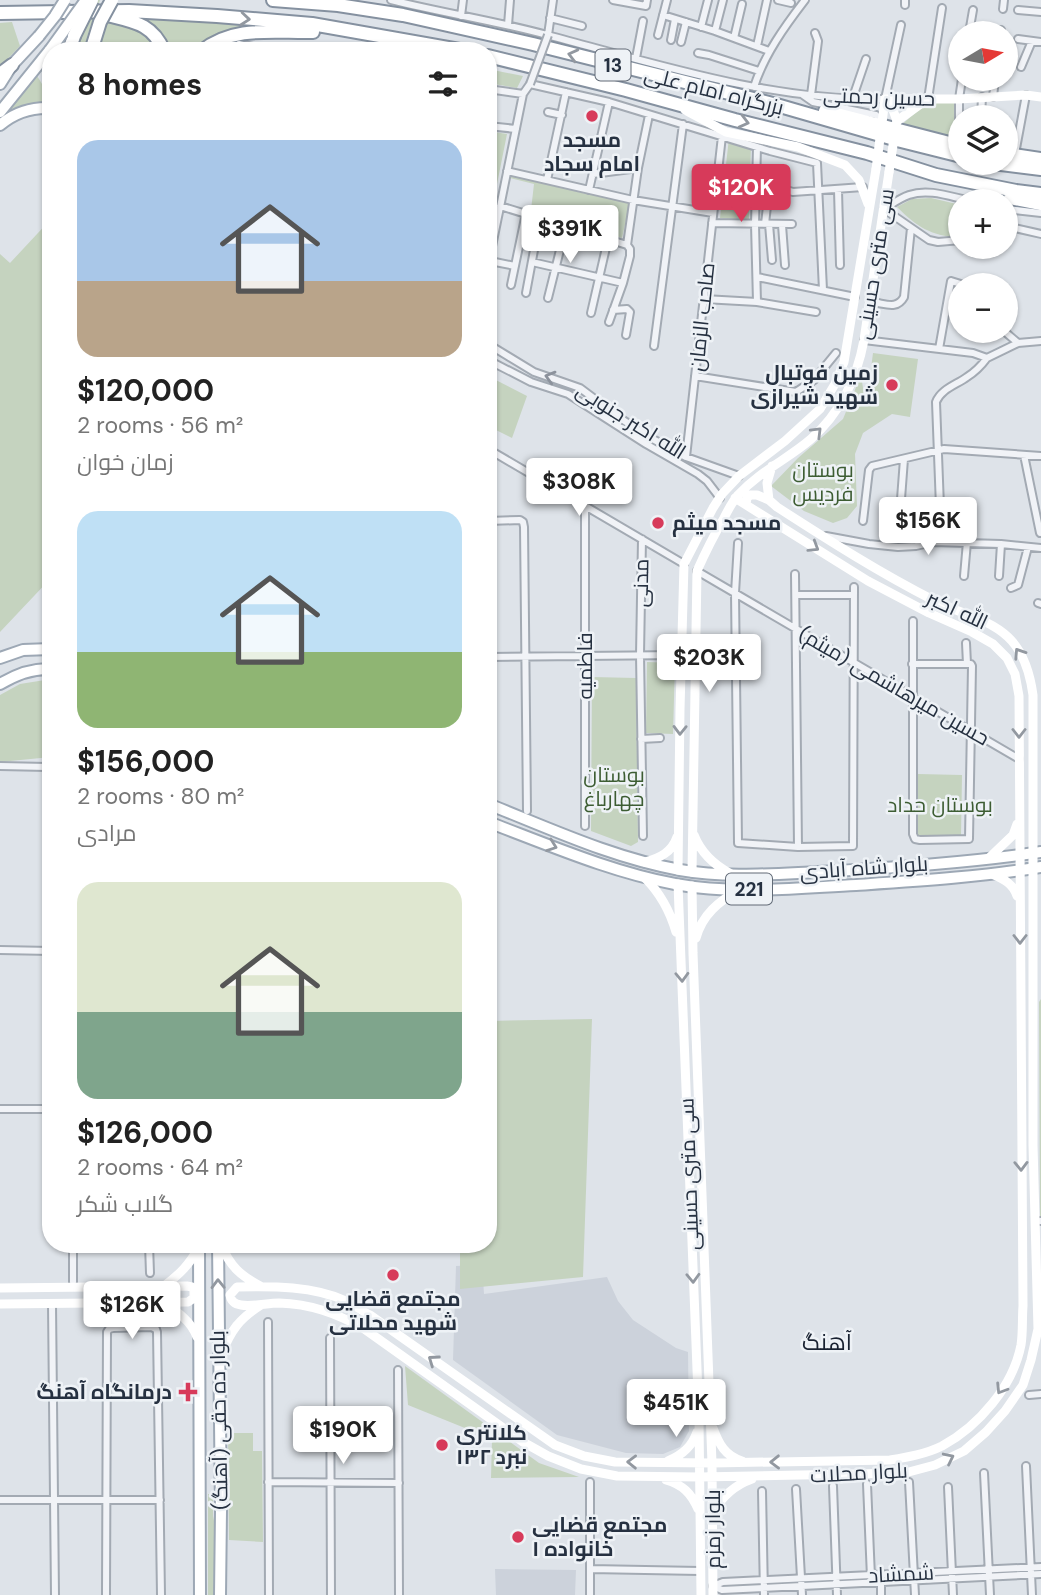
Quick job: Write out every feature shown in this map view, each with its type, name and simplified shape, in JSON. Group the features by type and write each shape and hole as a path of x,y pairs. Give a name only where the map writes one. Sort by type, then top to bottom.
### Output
{"highway":[{"path":"94,42 100,22 112,0"},
{"name":"بزرگراه امام علی","path":"274,0 338,5 403,15 533,44 773,104 948,154"},
{"path":"322,0 338,5"},
{"path":"72,42 93,6"},
{"path":"93,6 146,27 160,42"},
{"path":"0,21 93,6 128,11 312,24 412,42"},
{"path":"0,13 40,13"},
{"path":"216,42 225,37 258,31 310,32 336,29"},
{"name":"بزرگراه امام علی","path":"497,58 867,153 936,175 1041,194"},
{"path":"0,74 12,65"},
{"path":"773,104 796,105 948,143"},
{"path":"1018,155 1041,159"},
{"path":"1018,166 1041,169"},
{"path":"936,175 1001,197 1041,204"}],"main road":[{"path":"0,84 12,65 39,36 65,0"},
{"path":"56,42 86,0"},
{"path":"0,112 42,59"},
{"name":"حسین رحمتی","path":"887,99 1026,95 1041,97"},
{"name":"سی متری حسینی","path":"684,564 720,498 739,476 785,441 820,409 835,384 844,362 887,99"},
{"name":"سی متری حسینی","path":"692,872 697,571 735,498 772,466 810,439 828,421 853,381 864,340 897,123 887,99"},
{"path":"897,123 928,99"},
{"path":"668,102 726,132 798,147 845,165 863,187 869,213"},
{"path":"0,125 20,112 42,108"},
{"path":"746,504 750,495 769,500 767,483 772,466"},
{"name":"الله اکبر","path":"735,498 867,581 993,644 1007,658 1015,674 1019,696 1020,870"},
{"name":"الله اکبر","path":"769,500 867,565 937,602 988,624 1008,637 1021,654 1030,674 1032,695 1037,769 1037,868"},
{"path":"678,884 684,564 697,571"},
{"path":"0,658 23,650 42,649"},
{"path":"0,684 26,672 42,669"},
{"path":"1019,759 1037,769"},
{"name":"بلوار شاه آبادی","path":"497,808 645,862 692,872 733,875 853,870 1037,852"},
{"path":"645,862 661,856 676,841 679,814"},
{"path":"692,816 694,836 699,846 713,863 733,875"},
{"path":"989,858 1013,835 1020,819"},
{"name":"بلوار شاه آبادی","path":"497,825 643,877 692,886 779,890 1037,868"},
{"name":"بلوار محلات","path":"1020,870 1021,1345 1012,1371 999,1395 982,1415 942,1446 917,1455 890,1460 615,1462 584,1456 555,1445 370,1315 344,1300 317,1292 288,1288 237,1287 230,1295 231,1300 242,1306 279,1303 314,1307 339,1315 363,1328 523,1442 548,1457 581,1469 617,1476 654,1477 905,1473 935,1465 964,1451 1006,1411 1023,1385 1038,1329 1033,1145 1037,977 1033,902 1037,868"},
{"path":"692,872 692,886"},
{"path":"990,873 1015,888 1020,905"},
{"path":"643,877 662,899 681,945"},
{"name":"سی متری حسینی","path":"678,884 700,1463"},
{"name":"سی متری حسینی","path":"692,886 712,1463"},
{"path":"693,953 697,934 706,917 719,903 740,889"},
{"path":"1033,902 1041,890"},
{"path":"163,1286 191,1262 195,1253"},
{"name":"بلوار ده حقی (آهنگ)","path":"199,1253 200,1595"},
{"name":"بلوار ده حقی (آهنگ)","path":"220,1253 220,1595"},
{"path":"224,1253 238,1273 263,1287"},
{"path":"0,1288 163,1286 192,1287 195,1294 188,1302 0,1304"},
{"path":"162,1303 179,1313 193,1327 200,1344"},
{"path":"219,1360 234,1328 245,1315 263,1304"},
{"path":"711,1419 716,1437 724,1451 738,1460 750,1462"},
{"path":"658,1462 670,1460 686,1450 694,1439 699,1420"},
{"path":"200,1448 209,1463 215,1461 220,1454"},
{"name":"بلوار زمزم","path":"700,1463 701,1595"},
{"name":"بلوار زمزم","path":"712,1463 713,1591"},
{"path":"713,1514 735,1486 763,1476"},
{"path":"654,1477 684,1487 700,1514"},
{"path":"199,1502 204,1488 211,1485 216,1491 220,1524"}],"street":[{"name":"حسین رحمتی","path":"391,0 548,35 754,87 852,100 887,99"},
{"path":"461,16 463,0"},
{"path":"508,26 510,0"},
{"path":"497,222 523,94 530,83 548,35 552,0"},
{"path":"615,0 647,3"},
{"path":"658,35 667,0"},
{"path":"701,27 708,0"},
{"path":"715,30 723,0"},
{"path":"757,46 767,0"},
{"path":"778,0 791,3"},
{"path":"754,87 769,51 805,0"},
{"path":"1003,9 1004,0"},
{"path":"734,38 741,4"},
{"path":"928,99 942,8"},
{"path":"972,21 973,10"},
{"path":"1018,10 1041,12"},
{"path":"663,15 715,30 769,51"},
{"path":"550,18 582,26"},
{"path":"671,40 675,19"},
{"path":"636,58 643,21"},
{"path":"681,42 686,22"},
{"path":"887,99 901,25"},
{"path":"811,95 818,41 815,33"},
{"path":"264,42 265,37"},
{"path":"1018,39 1041,42"},
{"path":"1021,67 1032,41"},
{"path":"698,53 759,71"},
{"path":"852,100 866,59"},
{"path":"530,83 609,102 817,163 823,290"},
{"path":"497,90 523,94"},
{"path":"959,105 960,91"},
{"path":"993,97 994,91"},
{"path":"547,180 566,92"},
{"path":"802,94 813,102 876,114 882,122"},
{"path":"1018,126 1026,95"},
{"path":"982,97 982,105"},
{"path":"589,190 609,102"},
{"path":"548,112 562,116"},
{"path":"609,322 631,253 627,245 649,115"},
{"path":"654,346 683,124"},
{"path":"497,127 516,129"},
{"name":"صاحب الزمان","path":"686,457 722,136"},
{"path":"757,147 757,302"},
{"path":"593,174 638,168"},
{"path":"779,171 779,188"},
{"path":"507,172 633,200 713,213"},
{"path":"755,181 793,192 863,187"},
{"path":"838,190 841,265"},
{"path":"948,196 919,193 884,209 929,240 948,242"},
{"path":"500,206 627,245"},
{"path":"767,206 772,260"},
{"path":"1018,210 1041,213"},
{"path":"511,285 526,214"},
{"path":"526,293 540,218"},
{"path":"712,223 792,224"},
{"path":"782,225 785,265"},
{"path":"548,298 566,226"},
{"path":"877,303 896,306 904,297 911,228"},
{"path":"1018,229 1041,234"},
{"path":"590,313 608,239"},
{"path":"532,262 622,284"},
{"path":"497,265 515,266"},
{"path":"757,277 855,297"},
{"path":"939,349 948,298"},
{"path":"704,299 757,302 817,312"},
{"path":"613,310 627,309 630,312 626,335"},
{"path":"864,340 973,353 987,358"},
{"path":"933,542 941,533 936,408 938,397 979,368 987,358 1018,343 1041,341"},
{"name":"الله اکبر جنوبی","path":"497,349 534,372 580,388 649,437 686,457 739,476"},
{"path":"695,376 796,392 814,380 836,353"},
{"name":"الله اکبر جنوبی","path":"497,364 531,382 568,394 698,474 720,498"},
{"path":"863,521 870,468 938,449 1041,456"},
{"path":"497,454 684,564"},
{"path":"820,535 898,547 933,542 967,542 1040,548 1040,531 1024,455"},
{"path":"901,499 904,459"},
{"name":"فاطمیه","path":"585,506 585,827"},
{"path":"497,521 523,522 527,811"},
{"name":"مدنی","path":"642,539 640,656 643,836"},
{"path":"964,576 967,542"},
{"path":"738,543 735,593 737,843 798,847 853,846 854,591 796,595"},
{"path":"999,576 1001,544"},
{"path":"1011,588 1018,585 1028,547"},
{"name":"حسین میرهاشمی (میثم)","path":"697,571 1019,759"},
{"path":"795,574 798,847"},
{"path":"912,664 972,666 969,839 915,839 913,834 912,697 912,664 913,621"},
{"path":"966,643 967,664"},
{"path":"497,657 681,655"},
{"path":"641,739 660,738"},
{"path":"0,766 42,767"},
{"path":"0,950 42,951"},
{"path":"0,1109 42,1109"},
{"path":"73,1253 73,1282"},
{"path":"149,1253 149,1273"},
{"path":"52,1304 55,1595"},
{"path":"268,1322 269,1595"},
{"path":"106,1595 107,1332 109,1329 151,1327 158,1332 161,1595"},
{"path":"330,1338 331,1595"},
{"path":"398,1370 399,1595"},
{"path":"1029,1395 1041,1394"},
{"path":"1026,1466 1032,1595"},
{"path":"984,1473 990,1595"},
{"path":"268,1482 398,1483"},
{"path":"590,1482 590,1595"},
{"path":"909,1482 915,1595"},
{"path":"867,1484 871,1578"},
{"path":"833,1486 837,1595"},
{"path":"948,1488 953,1595"},
{"path":"796,1489 802,1595"},
{"path":"762,1491 763,1588"},
{"path":"0,1500 160,1500"},
{"name":"شمشاد","path":"713,1591 763,1588 801,1582 1031,1571 1041,1567"},
{"path":"590,1569 701,1571"},
{"name":"شمشاد","path":"1031,1571 1041,1574"},
{"name":"شمشاد","path":"871,1578 881,1581 914,1576"},
{"path":"881,1581 881,1595"}],"shaded area":[{"path":"482,1265 484,1294 607,1277 618,1301 633,1320 676,1348 688,1352 689,1431 680,1447 663,1454 626,1453 557,1435 453,1360 456,1266"},
{"path":"495,1569 576,1570 575,1595 496,1595"}],"green space":[{"path":"96,0 100,0 86,42 76,42"},
{"path":"126,17 312,29 285,29 232,42 155,42"},
{"path":"107,18 141,27 154,42 98,42"},
{"path":"12,22 20,46 0,67 0,23"},
{"path":"497,71 523,76 517,88 497,85"},
{"path":"36,74 42,84 42,104 24,106 0,119"},
{"path":"958,101 958,105 948,105 948,139 900,126 927,103"},
{"path":"497,132 507,134 497,184"},
{"path":"729,138 751,144 749,219 720,218"},
{"path":"513,175 630,202 622,238 531,210 534,184 510,178"},
{"path":"931,198 948,202 948,236 925,229 897,207 912,199"},
{"path":"42,229 42,588 0,632 0,254 10,263"},
{"name":"بوستان فردیس","path":"873,353 918,359 910,417 892,414 863,433 855,454 857,506 847,518 833,523 804,511 771,486 798,458 843,419 861,375 866,407"},
{"path":"497,381 527,396 512,438 497,430"},
{"path":"647,662 675,663 673,734 646,733"},
{"name":"بوستان چهارباغ","path":"592,677 636,678 638,842 631,846 591,831"},
{"path":"42,680 42,758 0,762 0,695 20,684"},
{"name":"بوستان حداد","path":"918,774 962,775 961,836 918,835"},
{"path":"1041,999 1041,1217 1040,1217 1039,1002"},
{"path":"592,1019 583,1277 460,1289 460,1253 497,1253 497,1021"},
{"path":"405,1366 539,1463 579,1477 491,1478 492,1439 408,1405"},
{"path":"228,1433 253,1433 253,1451 262,1451 263,1542 229,1540"},
{"path":"208,1494 213,1498 217,1535 214,1595 208,1595"}],"place":[{"name":"مسجد امام سجاد","path":"592,116"},
{"name":"زمین فوتبال شهید شیرازی","path":"892,385"},
{"name":"مسجد میثم","path":"658,523"},
{"name":"مجتمع قضایی شهید محلاتی","path":"393,1275"},
{"name":"درمانگاه آهنگ","path":"188,1392"},
{"name":"کلانتری ۱۳۲ نبرد","path":"442,1445"},
{"name":"مجتمع قضایی خانواده ۱","path":"518,1537"}],"district":[{"name":"آهنگ","path":"827,1342"}]}
